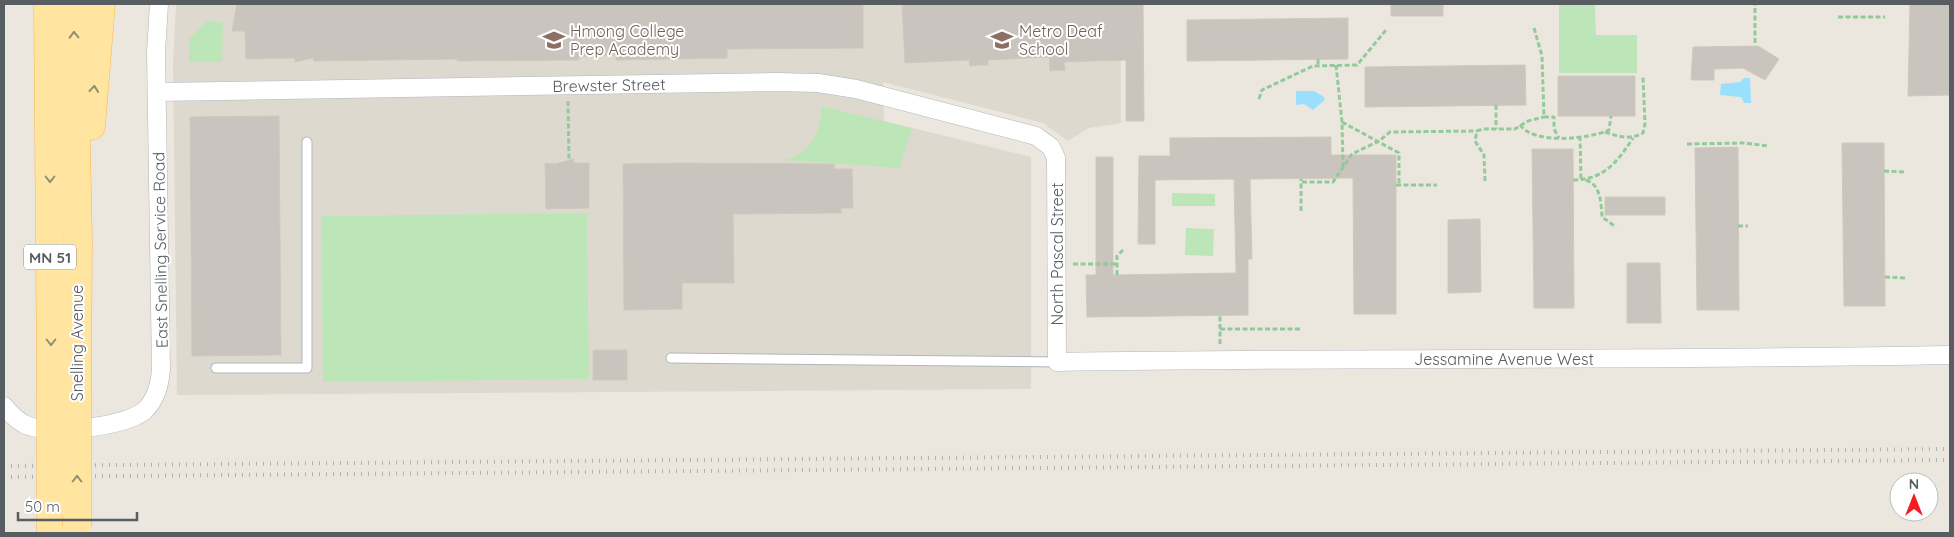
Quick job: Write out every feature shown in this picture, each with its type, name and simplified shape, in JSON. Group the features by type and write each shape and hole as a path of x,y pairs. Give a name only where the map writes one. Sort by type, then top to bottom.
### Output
{"main road":[{"path":"36,4 49,131"},
{"name":"Snelling Avenue","path":"48,4 49,131 64,382 64,530"},
{"name":"Snelling Avenue","path":"64,382 78,241 73,4"},
{"path":"78,241 86,191 101,4"}],"street":[{"name":"East Snelling Service Road","path":"4,406 25,424 36,428 66,429 116,424 131,420 145,410 155,397 160,382 156,52 159,4"},
{"name":"Brewster Street","path":"157,92 777,82 818,83 856,89 1036,136 1051,147"},
{"name":"North Pascal Street","path":"1051,147 1056,158 1057,362"},
{"name":"Jessamine Avenue West","path":"1057,362 1220,359 1657,359 1950,355"}],"lane":[{"path":"216,368 306,368 308,142"},
{"path":"671,358 1057,362"}],"path":[{"path":"1755,4 1755,43"},
{"path":"1838,17 1885,17"},
{"path":"1534,28 1542,56 1544,117"},
{"path":"1259,99 1262,90 1313,66 1357,65 1386,30"},
{"path":"1318,59 1318,66"},
{"path":"1336,65 1342,122 1342,167"},
{"path":"1583,180 1608,170 1634,138 1643,133 1645,124 1643,77"},
{"path":"1496,105 1496,129"},
{"path":"568,108 569,160"},
{"path":"1605,132 1609,130 1611,116"},
{"path":"1301,212 1302,181 1333,182 1352,154 1379,141 1390,132 1515,129 1520,125 1544,117 1554,117 1554,129 1559,138"},
{"path":"1342,122 1399,153 1397,185 1437,185"},
{"path":"1520,125 1533,135 1559,138 1605,132 1624,138 1634,138"},
{"path":"1477,131 1475,141 1484,155 1485,182"},
{"path":"1580,136 1583,180"},
{"path":"1687,144 1745,143 1768,146"},
{"path":"1884,171 1904,172"},
{"path":"1573,180 1591,182 1599,193 1602,217 1616,227"},
{"path":"1738,226 1748,226"},
{"path":"1117,274 1116,256 1124,249"},
{"path":"1057,264 1117,264"},
{"path":"1884,278 1905,278"},
{"path":"1220,315 1220,359"},
{"path":"1220,329 1300,329"}],"shaded area":[{"path":"176,4 1121,4 1121,123 1089,128 1068,141 1043,123 883,82 884,121 1031,157 1031,389 177,395 173,65"}],"green space":[{"path":"1559,4 1595,4 1596,35 1637,35 1637,73 1559,73"},
{"path":"208,20 223,23 222,62 189,62 189,39"},
{"path":"821,106 912,128 900,168 783,160 800,153 813,141 819,125"},
{"path":"1172,193 1215,194 1215,206 1172,206"},
{"path":"587,213 589,379 323,382 321,216"},
{"path":"1186,228 1214,229 1213,256 1185,255"}],"water":[{"path":"1744,78 1750,78 1751,103 1744,103 1741,97 1720,95 1721,84 1740,82"},
{"path":"1296,91 1314,91 1324,97 1325,100 1313,110 1304,104 1296,105"}],"building":[{"name":"Hmong College Prep Academy","path":"237,4 863,4 863,48 727,49 727,58 616,60 616,55 579,57 579,60 314,61 313,58 295,62 295,58 246,59 245,31 232,31"},
{"name":"Metro Deaf School","path":"902,4 1143,4 1144,121 1126,121 1126,60 1064,62 1065,70 1050,71 1049,57 988,60 988,65 970,66 969,60 905,63"},
{"path":"1391,4 1443,4 1443,16 1391,16"},
{"path":"1910,4 1950,4 1950,95 1908,96"},
{"path":"1348,18 1348,59 1187,61 1187,20"},
{"path":"1758,46 1779,59 1765,80 1743,68 1714,69 1714,80 1691,80 1693,47"},
{"path":"1525,65 1526,105 1365,107 1365,67"},
{"path":"1558,76 1635,76 1635,116 1558,116"},
{"path":"279,116 281,355 192,356 190,117"},
{"path":"1331,137 1331,155 1396,155 1396,314 1354,314 1353,178 1250,179 1252,259 1248,259 1248,315 1087,317 1086,275 1096,275 1096,157 1113,157 1113,275 1236,273 1234,179 1155,180 1155,244 1138,244 1139,156 1170,156 1170,138"},
{"path":"1842,143 1884,143 1885,306 1844,306"},
{"path":"1738,147 1739,310 1697,310 1695,148"},
{"path":"1532,149 1573,149 1574,308 1534,308"},
{"path":"574,159 574,163 589,163 589,208 546,209 545,163 555,164"},
{"path":"623,164 834,164 834,169 852,169 853,208 841,208 841,213 733,214 734,283 682,283 682,309 624,310"},
{"path":"1605,197 1665,197 1665,215 1605,215"},
{"path":"1480,219 1481,292 1448,293 1448,220"},
{"path":"1627,263 1660,263 1661,323 1627,323"},
{"path":"593,350 627,350 627,380 593,380"}],"railway":[{"path":"4,466 1950,449"},
{"path":"4,477 1950,460"}],"place":[{"name":"Hmong College Prep Academy","path":"554,40"},
{"name":"Metro Deaf School","path":"1002,40"}]}
